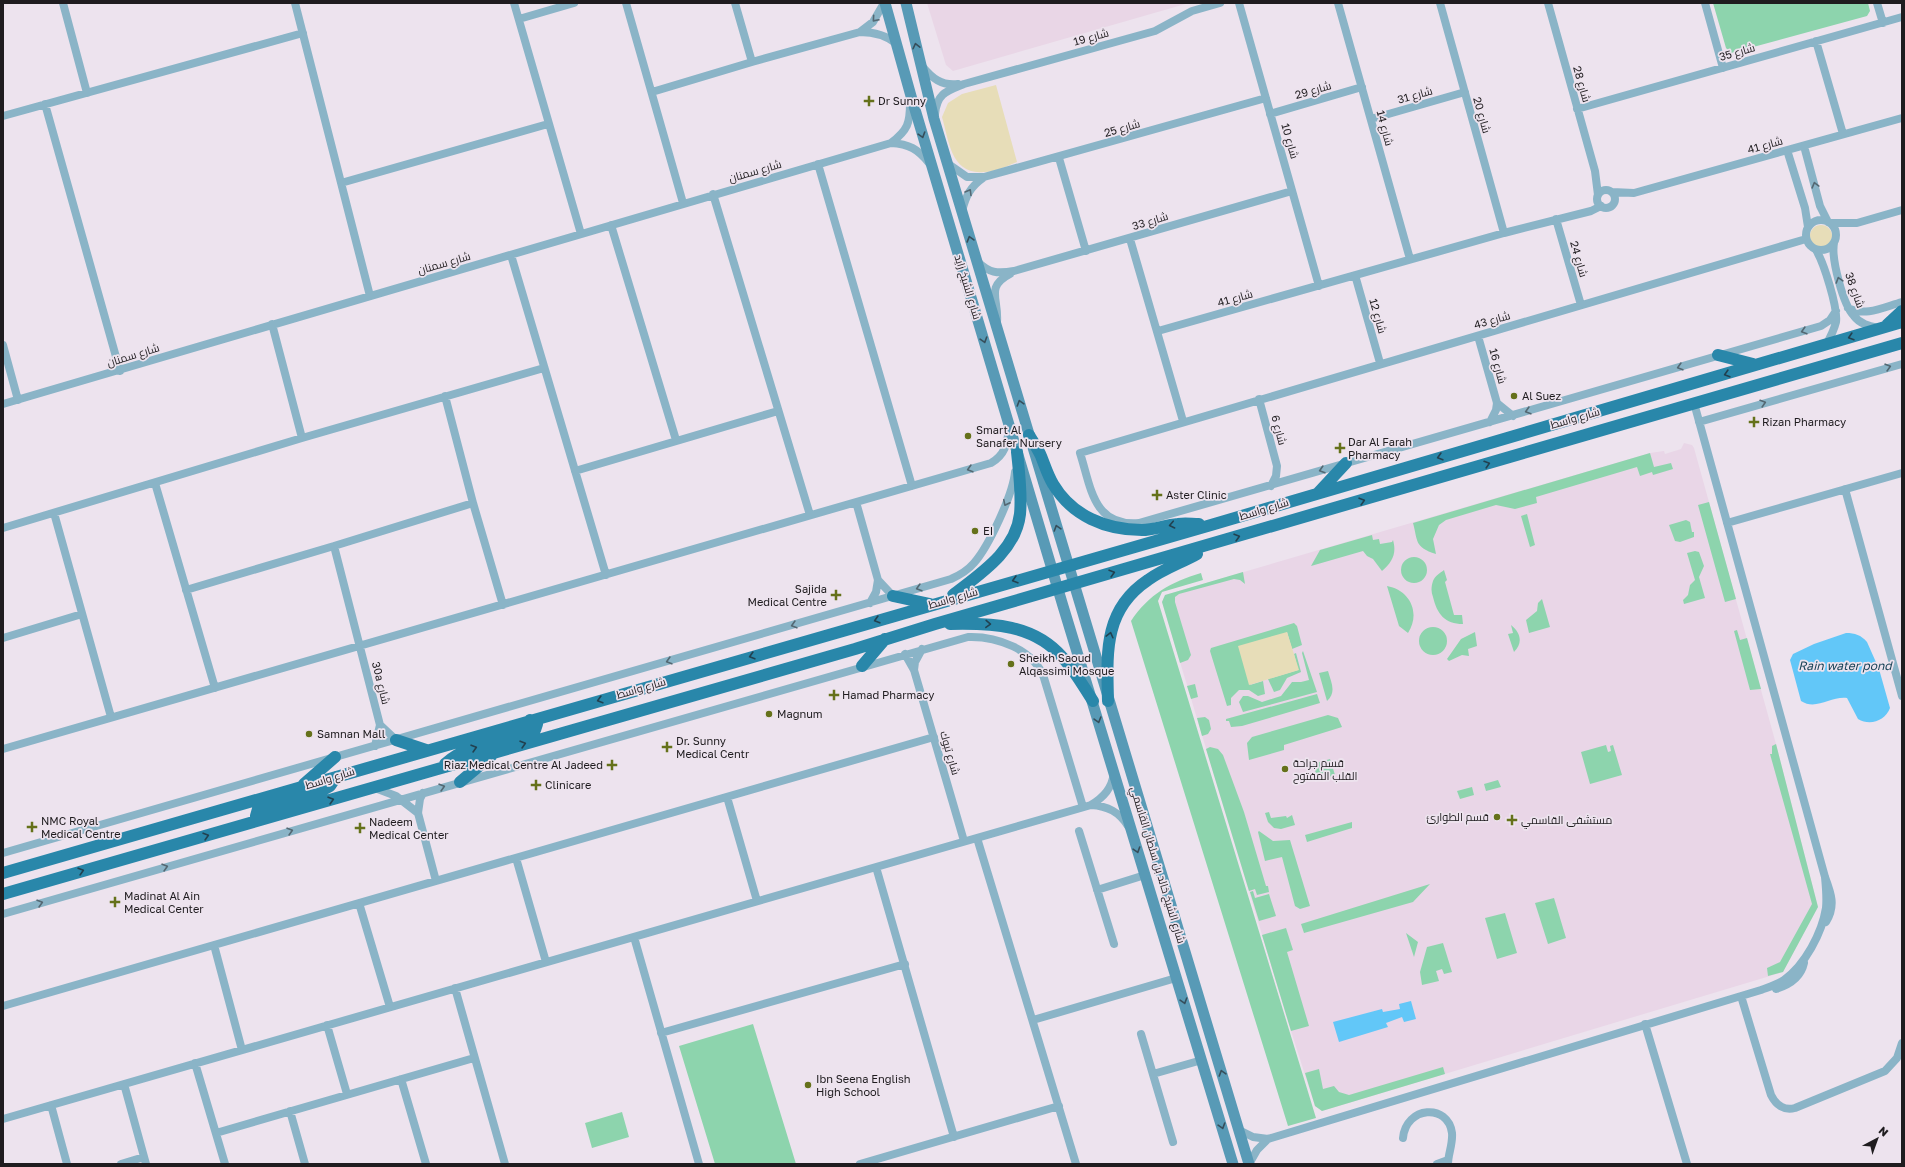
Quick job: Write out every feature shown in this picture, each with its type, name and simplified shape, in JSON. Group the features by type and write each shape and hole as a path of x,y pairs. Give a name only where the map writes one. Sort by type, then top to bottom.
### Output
{"main road":[{"name":"شارع الشيخ زايد","path":"885,3 932,167 1053,570"},
{"name":"شارع الشيخ زايد","path":"906,3 934,119 1069,565"},
{"path":"1882,327 1902,310"},
{"name":"شارع واسط","path":"3,873 931,604 1210,525 1902,322"},
{"name":"شارع واسط","path":"3,894 1208,546 1902,343"},
{"path":"1718,356 1757,365"},
{"path":"1029,435 1041,456 1053,484 1071,506 1100,524 1149,530 1178,524 1210,525"},
{"path":"949,599 989,566 1003,551 1014,534 1018,525 1021,505 1017,452"},
{"path":"1318,493 1346,463"},
{"path":"1108,701 1108,643 1114,621 1125,602 1149,579 1200,553 1208,546"},
{"name":"شارع الشيخ خالد بن سلطان القاسمي","path":"1069,565 1108,701 1249,1164"},
{"name":"شارع الشيخ خالد بن سلطان القاسمي","path":"1053,570 1130,828 1232,1159"},
{"path":"893,596 931,604"},
{"path":"935,624 996,624 1026,631 1044,640 1054,648 1072,669 1093,701"},
{"path":"862,666 885,639"},
{"path":"441,768 462,752 535,730 537,724 530,720"},
{"path":"396,740 426,750"},
{"path":"460,782 496,752"},
{"path":"300,787 335,757"},
{"path":"260,820 256,816 258,809 320,791 330,786 336,777"},
{"path":"1232,1159 1235,1153 1239,1155 1242,1164"}],"street":[{"path":"63,3 87,93"},
{"path":"295,3 370,296"},
{"path":"514,3 581,234"},
{"path":"519,19 574,3"},
{"path":"626,3 683,204"},
{"path":"735,3 752,62"},
{"path":"860,32 873,22 885,3"},
{"name":"شارع 19","path":"964,84 1155,31 1192,11 1220,3"},
{"name":"شارع 10","path":"1239,3 1319,286"},
{"name":"شارع 14","path":"1338,3 1410,259"},
{"name":"شارع 20","path":"1440,3 1504,233"},
{"name":"شارع 28","path":"1548,3 1595,171 1598,197"},
{"path":"1705,3 1723,68"},
{"path":"1877,3 1883,23"},
{"name":"شارع 35","path":"1577,108 1902,17"},
{"path":"652,92 860,32 884,35 897,44"},
{"path":"3,116 303,33"},
{"path":"1816,41 1843,134"},
{"path":"920,64 933,78 941,83 950,85 964,84"},
{"path":"934,119 936,106 940,97 948,91 964,84"},
{"name":"شارع 29","path":"1270,114 1362,87"},
{"name":"شارع 31","path":"1371,120 1465,92"},
{"name":"شارع سمنان","path":"891,143 900,136 907,126 910,114 911,96"},
{"name":"شارع 25","path":"947,163 967,177 984,177 1059,158 1266,98"},
{"path":"45,104 120,371"},
{"name":"شارع 41","path":"1613,204 1634,193 1902,118"},
{"path":"340,183 548,124"},
{"name":"شارع سمنان","path":"3,404 120,371 272,324 891,143 913,147 922,154 932,167"},
{"path":"1804,146 1820,206 1834,228 1835,241"},
{"path":"1787,150 1805,208 1808,227 1806,239 1808,244 1816,250 1826,250 1845,230 1857,223 1902,210"},
{"path":"1059,158 1086,251"},
{"path":"818,164 912,486"},
{"name":"شارع 28","path":"1595,171 1610,191"},
{"name":"شارع 25","path":"962,212 969,191 975,183 984,177"},
{"name":"شارع 33","path":"976,260 992,272 1001,274 1130,239 1292,191"},
{"path":"1580,213 1590,206 1601,192 1610,191 1615,198 1613,204 1606,208 1598,203 1598,197"},
{"name":"شارع 41","path":"1610,191 1634,193"},
{"path":"713,194 810,515"},
{"name":"شارع 41","path":"1158,332 1410,259 1556,220 1601,206"},
{"name":"شارع 24","path":"1556,220 1581,305"},
{"path":"1808,227 1815,221 1857,223"},
{"path":"611,225 676,440"},
{"path":"1130,239 1183,421"},
{"name":"شارع 43","path":"1128,527 1111,518 1099,508 1080,453 1183,421 1806,239"},
{"name":"شارع 38","path":"1835,241 1834,262 1848,308 1859,321 1882,327"},
{"name":"شارع 38","path":"1816,250 1823,264 1836,311 1834,329 1826,345"},
{"path":"511,255 606,575"},
{"name":"شارع 33","path":"997,327 998,308 994,296 995,288 999,280 1014,271"},
{"name":"شارع 12","path":"1355,275 1380,363"},
{"path":"1848,308 1856,312 1863,312 1902,302"},
{"path":"1128,527 1821,326 1830,320 1836,311"},
{"path":"272,324 302,438"},
{"name":"شارع 16","path":"1478,336 1497,403"},
{"path":"3,345 18,400"},
{"path":"1699,422 1902,364"},
{"path":"3,528 302,438 544,368"},
{"path":"445,396 473,503 503,605"},
{"name":"شارع 6","path":"1259,399 1277,466"},
{"path":"1490,422 1497,403 1513,416"},
{"path":"1239,1130 1253,1137 1268,1139 1761,990 1785,979 1805,956 1818,932 1829,918 1832,906 1831,893 1825,877 1694,403"},
{"path":"575,472 676,440 778,411"},
{"path":"3,749 912,486 996,460 1004,451 1010,425"},
{"path":"3,853 951,579 973,564 983,549 1012,491 1017,452"},
{"path":"1277,466 1284,474 1293,479"},
{"path":"1271,486 1276,476 1277,466"},
{"path":"1727,523 1902,473"},
{"path":"155,482 215,688"},
{"path":"1845,490 1902,696"},
{"path":"856,502 878,580 884,589 893,596"},
{"path":"186,590 473,503"},
{"path":"54,513 111,717"},
{"name":"30a شارع","path":"334,546 380,725 375,746"},
{"path":"870,603 876,592 878,580"},
{"path":"3,638 82,614"},
{"path":"3,914 957,638 979,636 1000,642 1019,650 1033,660 1042,671 1087,806"},
{"path":"914,670 915,662 922,649"},
{"name":"شارع تبوك","path":"905,654 914,670 964,841"},
{"path":"380,725 396,740"},
{"path":"3,1006 934,738"},
{"path":"3,1119 1087,806 1101,798 1110,788 1114,773"},
{"path":"373,787 391,793 402,799 418,813"},
{"path":"423,793 420,799 418,813 436,881"},
{"path":"727,797 757,901"},
{"path":"1087,806 1110,809 1118,814 1130,828"},
{"path":"1079,831 1114,944"},
{"path":"977,838 1076,1164"},
{"path":"516,858 546,962"},
{"path":"876,866 954,1137"},
{"path":"1097,890 1145,875"},
{"path":"360,903 390,1007"},
{"path":"634,936 699,1164"},
{"path":"214,946 242,1050"},
{"path":"661,1033 905,964"},
{"path":"1032,1020 1176,978"},
{"path":"456,988 474,1058 505,1164"},
{"path":"1741,996 1773,1099 1780,1106 1790,1109 1885,1071 1894,1062 1901,1044"},
{"path":"1645,1024 1687,1164"},
{"path":"327,1025 347,1094"},
{"path":"1141,1034 1173,1142"},
{"path":"216,1133 474,1058"},
{"path":"1153,1074 1202,1060"},
{"path":"195,1063 225,1164"},
{"path":"401,1079 426,1164"},
{"path":"121,1164 145,1161 124,1084"},
{"path":"52,1105 68,1164"},
{"path":"860,1164 1058,1106"},
{"path":"290,1111 305,1164"},
{"path":"1403,1138 1404,1129 1414,1116 1421,1113 1430,1112 1438,1114 1445,1119 1450,1126 1452,1134 1448,1162 1437,1164"},
{"path":"1249,1164 1257,1150 1268,1139"}],"shaded area":[{"path":"927,3 1189,3 953,71 946,65"},
{"name":"مستشفى القاسمي","path":"1684,443 1692,445 1694,448 1776,744 1818,907 1783,972 1322,1111 1315,1106 1291,1031 1162,602 1165,595 1650,453 1664,451 1665,454 1681,449"}],"green space":[{"path":"1713,3 1868,3 1870,11 1867,16 1731,53 1726,48"},
{"path":"1650,453 1654,467 1671,463 1673,469 1653,475 1652,472 1640,476 1637,467 1536,497 1537,503 1515,509 1496,505 1446,520 1439,525 1433,539 1436,554 1424,549 1418,543 1413,523"},
{"path":"1709,502 1736,599 1725,602 1698,505"},
{"path":"1527,514 1535,545 1530,547 1521,516"},
{"path":"1686,520 1690,522 1692,532 1694,532 1694,537 1680,542 1675,541 1669,525"},
{"path":"1372,535 1373,540 1379,539 1380,544 1392,542 1393,540 1393,557 1382,571 1373,559 1367,556 1363,551 1311,566 1320,550"},
{"path":"1695,551 1699,552 1704,566 1699,577 1705,598 1684,604 1683,600 1688,595 1690,585 1695,580 1687,553"},
{"path":"1414,557 1423,561 1427,570 1423,579 1414,583 1405,579 1401,570 1405,561"},
{"path":"1444,570 1447,580 1445,582 1454,615 1462,615 1463,624 1451,622 1443,617 1435,603 1432,583 1436,576"},
{"path":"1243,572 1245,584 1240,580 1234,579 1179,594 1175,597 1175,602 1191,655 1188,660 1180,663 1162,602 1165,595"},
{"path":"1201,573 1203,580 1162,592 1158,601 1316,1118 1288,1126 1131,621 1145,603 1153,596 1180,580"},
{"path":"1387,586 1402,592 1411,604 1413,618 1412,625 1408,633 1399,626"},
{"path":"1542,599 1550,627 1529,633 1526,620 1537,611 1538,603"},
{"path":"1294,623 1297,626 1302,645 1292,649 1287,632 1250,685 1263,681 1265,694 1258,696 1249,690 1239,690 1231,698 1231,705 1227,706 1210,651 1211,648"},
{"path":"1511,625 1517,631 1520,638 1519,645 1514,652 1508,634 1513,633"},
{"path":"1433,627 1443,631 1447,641 1443,651 1433,655 1423,651 1419,641 1423,631"},
{"path":"1737,630 1740,640 1747,638 1761,689 1750,690 1734,631"},
{"path":"1475,632 1477,646 1468,649 1469,656 1462,655 1449,661 1447,659 1461,639"},
{"path":"1303,651 1317,692 1243,712 1239,702 1243,696 1248,696 1262,702 1281,696 1292,682 1309,680 1302,653"},
{"path":"1296,653 1301,672 1287,678 1280,690 1274,692 1268,679 1298,670 1294,654"},
{"path":"1328,671 1333,690 1327,701 1319,673"},
{"path":"1195,684 1198,697 1191,699 1187,686"},
{"path":"1317,694 1320,703 1242,726 1231,727 1229,721 1226,721 1226,719"},
{"path":"1328,715 1338,718 1342,727 1284,745 1284,750 1249,760 1247,743 1252,737"},
{"path":"1205,717 1209,720 1211,729 1208,734 1202,736 1197,718"},
{"path":"1776,744 1818,907 1783,972 1768,976 1767,968 1780,962 1812,904 1770,754 1772,754 1772,746"},
{"path":"1606,745 1608,752 1611,751 1610,746 1613,745 1622,775 1590,784 1581,752"},
{"path":"1210,747 1218,749 1223,755 1244,812 1269,892 1257,895 1255,889 1249,891 1206,749"},
{"path":"1330,759 1335,775 1318,780 1313,764"},
{"path":"1498,780 1501,787 1486,791 1484,784"},
{"path":"1472,787 1474,795 1460,799 1457,791"},
{"path":"1269,812 1271,818 1286,816 1287,818 1292,815 1295,825 1281,829 1274,828 1268,822 1265,813"},
{"path":"1352,822 1352,828 1307,842 1305,835"},
{"path":"1259,831 1273,841 1290,840 1310,906 1300,909 1295,906 1282,857 1265,861"},
{"path":"1430,884 1413,902 1304,933 1301,924"},
{"path":"1253,891 1255,898 1269,894 1276,916 1259,921 1250,892"},
{"path":"1554,898 1566,938 1548,944 1535,903"},
{"path":"1505,913 1517,953 1497,959 1485,918"},
{"path":"1286,928 1293,950 1287,952 1309,1026 1291,1031 1262,935"},
{"path":"1406,933 1418,942 1414,957"},
{"path":"1443,943 1452,972 1444,974 1442,969 1436,971 1439,981 1422,985 1420,972 1427,947"},
{"path":"753,1024 796,1164 715,1164 679,1046"},
{"path":"1443,1067 1445,1074 1322,1111 1315,1106 1305,1073 1319,1069 1323,1089 1334,1086 1339,1092 1349,1095"},
{"path":"622,1112 629,1137 592,1148 585,1123"}],"sand":[{"path":"996,85 1017,162 992,171 973,171 964,168 953,155 942,117 948,103 962,94"},
{"path":"1821,225 1829,228 1832,236 1829,244 1821,247 1813,244 1810,236 1813,228"},
{"path":"1287,632 1299,670 1249,685 1238,646"}],"water":[{"name":"Rain water pond","path":"1846,633 1858,635 1867,642 1879,669 1890,708 1885,716 1877,721 1867,722 1858,719 1847,698 1835,699 1818,704 1807,704 1801,701 1790,660 1793,654 1814,644"},
{"path":"1411,1001 1416,1019 1404,1022 1402,1017 1386,1023 1388,1027 1339,1042 1333,1022 1382,1009 1383,1012 1400,1009 1399,1004"}],"place":[{"name":"Dr Sunny","path":"869,101"},
{"name":"Al Suez","path":"1514,396"},
{"name":"Rizan Pharmacy","path":"1754,422"},
{"name":"Smart Al Sanafer Nursery","path":"968,436"},
{"name":"Dar Al Farah Pharmacy","path":"1340,448"},
{"name":"Aster Clinic","path":"1157,495"},
{"name":"EI","path":"975,531"},
{"name":"Sajida Medical Centre","path":"836,595"},
{"name":"Sheikh Saoud Alqassimi Mosque","path":"1011,664"},
{"name":"Hamad Pharmacy","path":"834,695"},
{"name":"Magnum","path":"769,714"},
{"name":"Samnan Mall","path":"309,734"},
{"name":"Dr. Sunny Medical Centr","path":"667,747"},
{"name":"Riaz Medical Centre Al Jadeed","path":"612,765"},
{"name":"قسم جراحة القلب المفتوح","path":"1285,769"},
{"name":"Clinicare","path":"536,785"},
{"name":"قسم الطوارئ","path":"1497,817"},
{"name":"مستشفى القاسمي","path":"1512,820"},
{"name":"NMC Royal Medical Centre","path":"32,827"},
{"name":"Nadeem Medical Center","path":"360,828"},
{"name":"Madinat Al Ain Medical Center","path":"115,902"},
{"name":"Ibn Seena English High School","path":"808,1085"}]}
